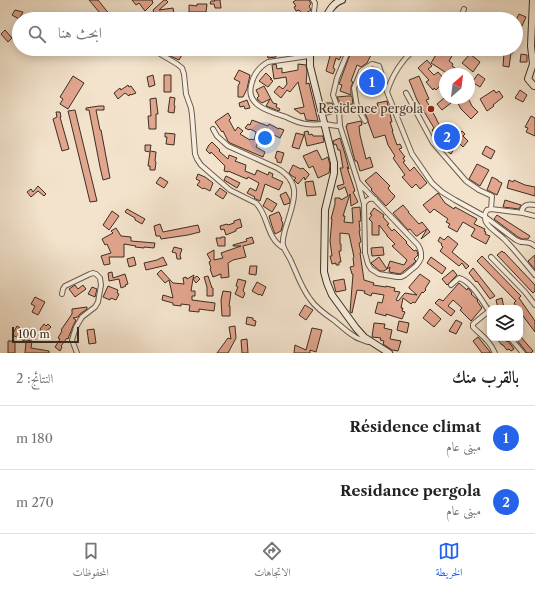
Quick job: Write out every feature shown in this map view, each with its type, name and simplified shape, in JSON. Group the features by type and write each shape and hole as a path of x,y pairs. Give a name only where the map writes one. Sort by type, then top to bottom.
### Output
{"main road":[{"path":"328,12 332,6 342,0"},
{"path":"533,0 531,46 533,64 528,79 530,83 535,86"},
{"path":"310,56 310,66 334,163 334,173 326,210 324,253 325,278 332,295 356,328 364,337 389,353"}],"street":[{"path":"314,12 316,1"},
{"path":"164,56 182,68 184,74 186,94 191,108 195,154 197,159 209,172 230,190 256,203 262,212 276,243 284,248"},
{"path":"310,56 268,62 263,65 256,71 252,80 250,88 253,101 258,106 266,110 307,124 340,126"},
{"path":"346,56 337,78 333,95 339,111 340,126 364,204 365,253 371,269 379,274 401,277 419,262 421,253 418,244 358,182"},
{"path":"387,92 394,75 408,56"},
{"path":"365,121 357,107 354,88 361,71 372,64 379,66 387,92 412,154 432,183 442,192 484,216 519,242 528,242 535,246"},
{"path":"406,93 432,143 466,181 479,190 492,196 491,209"},
{"path":"213,129 228,146 277,168 288,177 292,183 294,197 283,244 303,288 309,298 323,312 354,336 374,344"},
{"path":"364,204 368,199 376,199"},
{"path":"523,213 523,207 526,205 535,205"},
{"path":"535,216 491,209 487,210 484,216 489,225 510,245 535,275"},
{"path":"491,257 525,292 535,305"},
{"path":"62,294 62,289 65,286 90,274 96,274 100,278 101,285 98,302 95,307 82,317 76,327 72,340 77,353"},
{"path":"451,285 459,278 466,281 487,307"},
{"path":"487,313 473,324 473,327 487,340"},
{"path":"488,341 495,353"},
{"path":"513,341 523,353"}],"building":[{"path":"89,0 98,0 108,12 99,12"},
{"path":"132,0 152,0 153,3 145,11 139,3 136,5"},
{"path":"164,0 166,0 168,2 159,10 173,8 174,12 154,12 153,10"},
{"path":"214,0 220,0 221,8 215,8 214,4 210,4 211,1 215,1"},
{"path":"296,0 309,0 311,10 308,12 301,12 299,10 296,11 294,7 296,6 293,2"},
{"path":"197,4 207,4 206,12 189,12 189,5 197,6"},
{"path":"523,16 526,17 523,24"},
{"path":"5,30 12,38 8,42 1,34"},
{"path":"523,54 527,55 527,62 520,62 521,56 523,56"},
{"path":"170,56 181,56 179,60"},
{"path":"268,56 276,57 268,58"},
{"path":"330,56 341,56 339,60 336,58 333,74 326,71"},
{"path":"370,56 367,63 361,67 357,65 351,81 353,82 351,87 351,95 340,91 342,85 339,84 349,57"},
{"path":"435,56 452,56 449,61 455,68 439,68 431,63"},
{"path":"468,56 472,56 480,62 475,69 468,68 462,63"},
{"path":"504,56 511,56 509,67 503,66"},
{"path":"427,60 432,66 428,69 434,75 438,72 439,73 439,87 436,90 434,88 433,90 426,82 429,80 418,68"},
{"path":"276,64 277,69 282,68 282,73 298,70 298,64 306,65 306,84 309,83 318,121 306,120 304,113 301,114 294,109 304,107 298,82 290,92 287,90 281,98 274,92 279,86 283,89 287,84 286,77 274,79 272,65"},
{"path":"373,68 376,69 380,87 375,87 375,90 367,91 367,88 363,88 363,82 370,82 368,71"},
{"path":"239,70 250,75 247,89 243,97 238,97 238,86 240,82 234,79"},
{"path":"266,73 273,81 268,87 259,81"},
{"path":"478,74 485,79 480,87 475,84 475,78"},
{"path":"153,75 155,85 149,87 147,77"},
{"path":"164,75 171,75 171,92 164,92"},
{"path":"73,76 84,83 68,109 60,104 63,99 60,97"},
{"path":"419,76 429,99 426,100 444,131 446,130 453,140 462,131 465,134 463,136 468,141 463,147 458,142 451,154 443,148 432,130 434,128 417,100 409,80"},
{"path":"128,85 129,87 131,86 136,93 130,94 129,96 125,93 118,99 114,93 120,88 121,90"},
{"path":"264,86 273,103 277,104 276,107 280,109 279,111 266,106 270,99 262,103 258,100 257,98 259,96 256,90"},
{"path":"494,90 496,93 499,91 503,97 487,111 480,99"},
{"path":"520,90 527,95 523,102 515,98"},
{"path":"352,96 353,104 341,105 337,97"},
{"path":"170,97 175,98 174,113 168,112"},
{"path":"156,98 158,114 156,114 156,129 149,129 148,116 151,116 150,99"},
{"path":"247,100 250,108 245,109 244,106 240,107 239,103"},
{"path":"387,101 392,122 390,122 392,131 397,145 400,144 402,148 399,149 405,157 403,158 405,161 403,162 410,171 414,167 427,183 420,189 416,184 412,188 402,177 405,175 393,158 395,156 388,145 385,135 374,138 368,122 364,111 378,107 377,103"},
{"path":"439,102 439,104 450,104 442,110 437,104"},
{"path":"325,103 332,103 332,114 327,115"},
{"path":"458,104 471,104 478,112 471,119"},
{"path":"104,106 104,110 96,110 110,178 103,180 89,110 86,110 86,108"},
{"path":"75,110 97,201 90,202 68,111"},
{"path":"56,112 60,112 69,149 62,151 53,119 57,117"},
{"path":"228,113 231,118 229,120 235,131 238,127 243,131 240,134 250,140 254,140 256,132 245,128 248,124 250,125 252,120 268,126 269,124 284,130 280,138 270,133 268,137 263,135 261,139 260,138 256,147 265,152 263,157 230,143 227,140 223,131 222,132 215,122"},
{"path":"531,116 535,118 535,136 526,132 528,128 525,127"},
{"path":"361,121 362,125 359,126 360,135 366,159 370,157 373,167 360,171 357,161 355,161 346,126 347,124"},
{"path":"308,131 309,135 312,134 313,136 323,136 324,142 307,146 304,132"},
{"path":"165,133 175,134 174,145 166,144 167,137 165,137"},
{"path":"296,133 304,135 299,149 292,147"},
{"path":"340,138 355,191 353,192 358,202 351,206 350,194 343,216 345,216 344,222 353,223 352,208 360,207 361,221 359,221 359,231 361,242 359,243 364,280 374,283 373,285 395,288 394,291 400,292 396,300 398,301 405,293 417,295 409,287 420,274 430,281 425,289 426,290 423,293 422,292 415,303 413,302 411,304 403,298 401,308 403,308 402,311 405,312 402,319 386,314 386,316 375,313 378,302 382,303 384,295 372,293 371,296 364,293 365,291 357,290 352,313 350,312 353,274 350,267 354,266 354,257 349,234 340,233 341,251 339,251 341,262 339,262 339,265 336,265 336,263 332,264 330,256 332,256 330,241 331,219 335,198 340,198 341,200 348,196 345,187 339,190 337,186 344,184 340,168 343,168 340,150 338,150 336,144 334,145 333,141"},
{"path":"212,142 228,159 229,155 237,158 235,161 246,165 245,171 255,175 257,170 268,175 269,172 273,174 272,177 283,182 279,190 265,184 260,201 247,193 250,188 256,191 259,183 248,177 247,179 228,171 224,171 225,166 211,152 210,154 206,150"},
{"path":"145,145 151,145 150,151 156,152 155,170 150,170 150,166 148,166 150,152 145,151"},
{"path":"486,146 495,151 491,159 482,154"},
{"path":"317,150 322,160 328,157 330,165 329,173 318,178 313,166 309,168 303,156"},
{"path":"277,151 284,153 281,163 277,162 277,159 275,158"},
{"path":"477,164 489,170 480,186 469,179"},
{"path":"293,165 301,169 303,168 309,174 305,180 304,177 298,184 294,180 296,178 289,173"},
{"path":"376,172 390,186 388,188 395,196 386,206 365,181"},
{"path":"198,174 213,183 210,191 197,185 200,181 196,179"},
{"path":"226,176 240,183 237,188 224,180"},
{"path":"160,177 168,182 164,188 156,183"},
{"path":"492,177 502,183 497,195 487,190"},
{"path":"509,180 513,182 514,180 525,185 535,187 535,196 507,188"},
{"path":"313,181 316,195 307,196 305,182"},
{"path":"38,186 46,194 44,196 38,191 31,197 27,192 31,189 33,192"},
{"path":"220,188 227,193 223,199 215,194"},
{"path":"286,192 290,203 284,205 280,195"},
{"path":"438,193 445,203 454,209 455,207 477,219 474,224 485,229 485,234 490,236 486,244 471,236 475,229 463,222 457,232 448,227 450,224 446,222 448,219 434,209 430,213 423,205"},
{"path":"267,198 277,204 272,212 263,206"},
{"path":"505,200 521,205 519,209 503,207"},
{"path":"403,205 419,224 422,222 430,232 421,239 427,229 416,236 410,229 408,230 393,213"},
{"path":"374,208 384,215 383,217 389,224 387,225 392,231 394,229 414,251 417,251 418,255 414,259 416,261 400,274 389,272 390,267 387,269 390,261 404,265 407,260 392,246 395,244 379,225 379,235 372,235 372,222 369,219"},
{"path":"127,209 145,219 142,224 125,212"},
{"path":"112,211 119,216 109,230 103,225"},
{"path":"278,212 283,224 281,231 275,234 269,216"},
{"path":"497,215 530,236 528,239 518,237 494,219"},
{"path":"240,219 242,227 236,229 236,231 226,235 224,229 221,230 220,226 234,223 234,221"},
{"path":"160,224 163,232 198,225 200,232 161,239 160,236 156,236 154,226"},
{"path":"116,228 121,236 131,237 131,241 155,243 154,248 135,247 136,246 124,244 124,257 109,257 110,264 104,265 101,256 111,253 107,244 105,245 102,239 113,233 111,231"},
{"path":"448,236 458,244 452,252 469,266 466,269 462,263 459,266 440,251 443,247 438,241 440,237 444,240"},
{"path":"225,237 225,246 218,246 216,238"},
{"path":"252,237 254,243 243,246 246,257 233,260 228,263 229,277 221,278 221,274 213,277 209,262 211,261 207,254 214,250 214,260 223,258 221,253 241,246 233,245 247,241 246,239"},
{"path":"174,247 182,249 180,255 181,259 177,259 176,253 172,252"},
{"path":"383,247 384,255 372,256 371,248"},
{"path":"502,251 535,285 535,291 533,293 497,255"},
{"path":"535,255 535,270 528,261"},
{"path":"482,256 521,296 519,298 535,321 535,332 523,316 523,305 515,305 514,303 516,301 477,261"},
{"path":"134,257 136,265 129,267 127,259"},
{"path":"163,257 167,265 146,270 144,263"},
{"path":"379,257 387,269 380,271 371,263"},
{"path":"431,257 446,268 442,274 427,263"},
{"path":"250,266 257,266 256,275 249,274"},
{"path":"473,268 495,296 490,299 477,281 476,282 469,273"},
{"path":"161,270 173,283 184,284 183,278 186,277 187,279 194,275 191,291 195,291 195,296 192,296 192,300 215,303 214,311 199,309 199,312 189,311 190,305 173,305 173,303 162,300 163,295 173,298 169,280 165,283 157,274"},
{"path":"453,270 457,275 447,285 442,279"},
{"path":"112,272 113,278 125,274 128,284 121,288 119,279 109,281 108,273"},
{"path":"197,276 200,279 196,283 193,279"},
{"path":"208,276 213,288 213,296 207,296 207,287 204,277"},
{"path":"238,279 246,281 243,291 245,293 243,298 235,294 238,287 236,286"},
{"path":"344,279 346,290 336,292 333,281"},
{"path":"257,282 266,287 262,296 252,291"},
{"path":"459,283 467,290 468,288 469,289 472,293 471,294 478,300 477,301 482,308 471,321 460,310 462,308 453,300 448,306 455,311 451,316 435,303 439,299 443,301"},
{"path":"75,285 78,289 83,285 86,289 75,297 69,289"},
{"path":"108,286 118,290 117,293 119,294 116,300 111,298 110,300 103,297"},
{"path":"92,287 97,289 95,297 88,294"},
{"path":"223,291 231,292 229,306 230,316 222,316 221,300"},
{"path":"35,297 45,302 38,315 32,312 35,306 31,304"},
{"path":"502,298 503,305 497,305 496,300"},
{"path":"305,305 313,310 306,320 299,315"},
{"path":"87,307 87,309 78,317 73,318 76,320 68,339 67,338 61,346 60,351 55,347 60,339 58,338 62,331 61,330 72,314 72,309"},
{"path":"430,309 441,319 434,327 423,318"},
{"path":"247,317 253,318 253,320 256,321 255,326 246,324"},
{"path":"456,320 462,323 456,334 449,331"},
{"path":"399,321 409,323 407,333 397,330"},
{"path":"374,323 385,324 384,328 392,330 390,339 401,341 398,351 392,350 383,344 384,341 380,340 381,338 372,337"},
{"path":"44,324 46,326 48,324 51,327 43,334 40,329"},
{"path":"17,326 23,330 19,338 12,335"},
{"path":"235,326 236,338 228,353 217,353 228,338 231,339 229,327"},
{"path":"312,328 322,330 316,352 310,350 310,353 294,353 295,345 306,350"},
{"path":"94,329 96,343 89,344 87,330"},
{"path":"478,337 491,353 482,353 473,341"},
{"path":"21,339 32,341 31,348 49,351 49,353 25,353 26,342"},
{"path":"247,339 248,353 242,353 241,340"},
{"path":"523,339 533,351 531,353 527,353 518,341 523,341"},
{"path":"8,341 15,341 15,353 8,353"},
{"path":"499,341 508,341 514,349 511,351 509,349 507,350"}],"place":[{"name":"Résidence climat","path":"372,82"},
{"name":"Residence pergola","path":"431,109"},
{"name":"Residance pergola","path":"447,137"}]}
